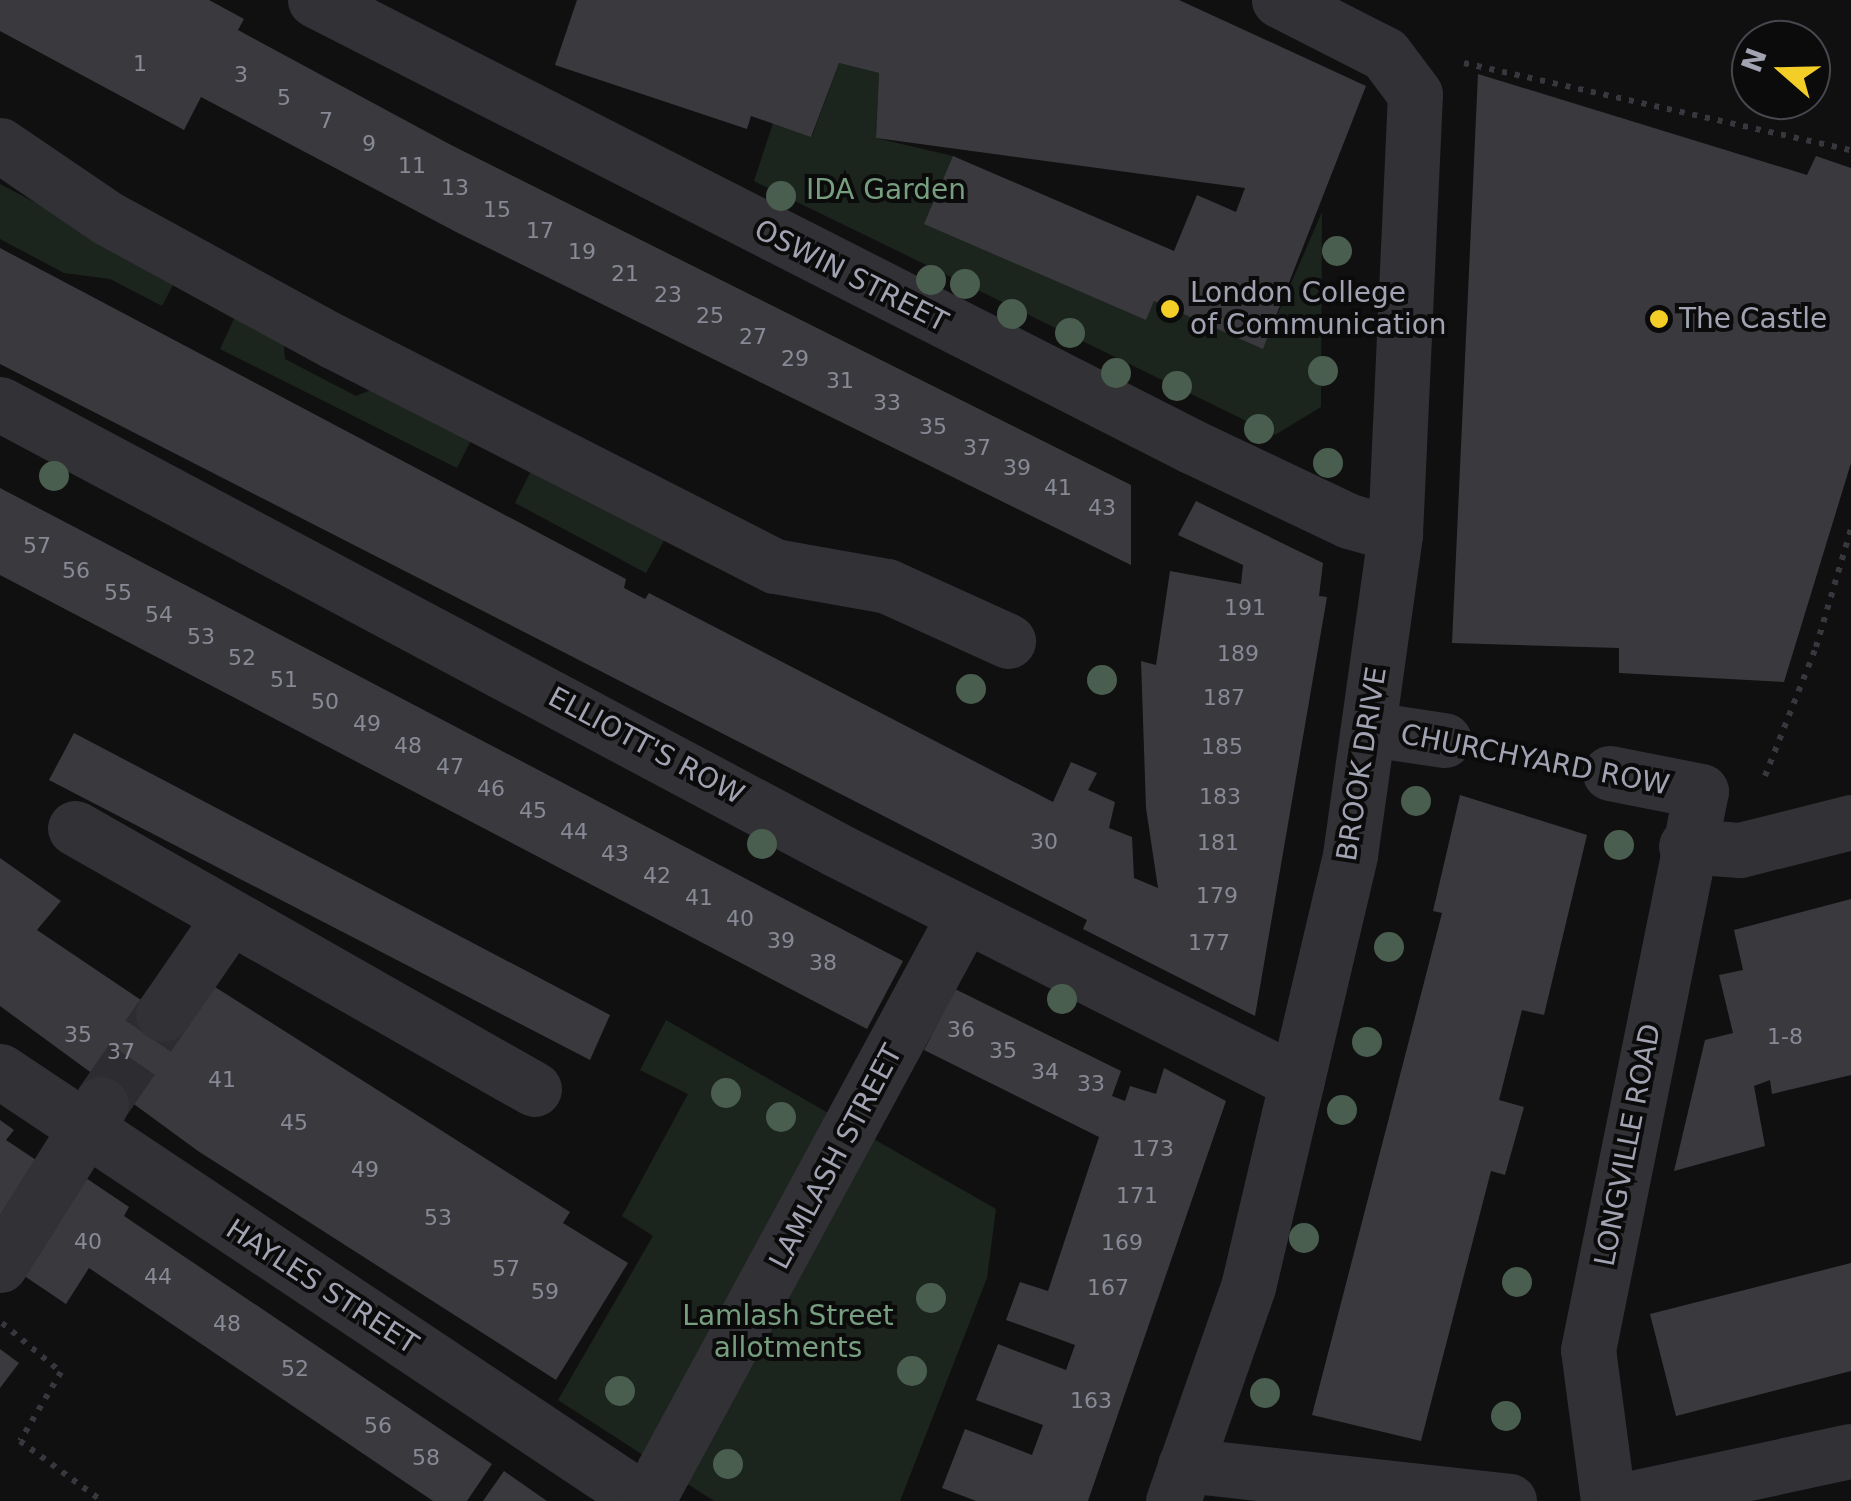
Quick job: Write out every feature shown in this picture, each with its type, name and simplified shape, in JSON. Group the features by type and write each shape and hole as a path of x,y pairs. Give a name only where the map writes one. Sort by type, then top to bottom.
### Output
{"street":[{"name":"OSWIN STREET","path":"315,0 1173,437 1350,521 1395,534"},
{"path":"1279,0 1350,34 1403,71"},
{"name":"BROOK DRIVE","path":"1179,1483 1248,1287 1350,855 1370,729 1395,534 1415,94 1403,71"},
{"path":"0,145 42,180 333,341 775,566 887,586 1008,641"},
{"name":"ELLIOTT'S ROW","path":"0,404 964,916 1296,1082"},
{"name":"CHURCHYARD ROW","path":"1370,729 1444,740"},
{"name":"CHURCHYARD ROW","path":"1610,773 1701,791"},
{"name":"LONGVILLE ROAD","path":"1608,1501 1588,1350 1686,846 1701,791"},
{"path":"1686,846 1740,850 1851,822"},
{"path":"76,828 534,1089"},
{"name":"LAMLASH STREET","path":"646,1501 964,916"},
{"path":"163,1014 230,917"},
{"name":"HAYLES STREET","path":"0,1072 94,1118 646,1501"},
{"path":"0,1265 94,1118"},
{"path":"1619,1501 1851,1450"},
{"path":"1179,1483 1509,1501"}],"path":[{"path":"1403,71 1465,63 1851,150"},
{"path":"1765,776 1816,647 1851,529"},
{"name":"CHURCHYARD ROW","path":"1444,740 1610,773"},
{"path":"0,1322 62,1372 20,1441 102,1501"}],"green space":[{"name":"IDA Garden","path":"839,63 879,73 876,138 953,156 1146,319 1154,301 1263,348 1322,212 1321,407 1275,435 754,181 773,123 812,136"},
{"path":"0,184 177,277 162,306 110,279 64,273 0,239"},
{"path":"238,310 283,333 285,359 356,396 383,385 476,430 457,468 220,349"},
{"path":"533,467 666,537 646,573 515,503"},
{"name":"Lamlash Street allotments","path":"666,1020 996,1209 987,1278 900,1501 714,1501 558,1400 653,1236 622,1216 688,1094 640,1070"}],"building":[{"path":"0,0 209,0 244,19 238,30 451,145 1131,485 1131,565 458,233 201,97 184,130 0,31"},
{"name":"London College of Communication","path":"577,0 1179,0 1366,86 1263,349 1154,301 1146,320 924,224 953,156 1174,251 1197,195 1236,212 1245,188 876,138 879,73 839,63 811,137 751,116 747,129 555,65"},
{"name":"The Castle","path":"1478,74 1807,175 1816,156 1851,168 1851,463 1784,682 1619,673 1619,648 1452,643"},
{"path":"0,248 626,579 624,588 645,599 649,593 1053,802 1071,762 1097,773 1088,790 1115,802 1109,828 1132,837 1134,878 1158,888 1146,808 1141,661 1156,665 1170,571 1241,584 1243,565 1178,535 1196,501 1323,563 1319,596 1327,597 1255,1016 1083,929 1087,920 0,364"},
{"path":"0,488 903,961 867,1029 0,575"},
{"path":"74,733 610,1015 590,1060 49,780"},
{"path":"1460,795 1587,835 1544,1015 1522,1010 1499,1100 1524,1107 1505,1175 1491,1171 1421,1441 1312,1415 1442,913 1433,911"},
{"path":"0,858 61,901 37,930 184,1029 215,987 570,1212 563,1223 628,1263 556,1380 198,1151 0,1006"},
{"path":"1851,899 1851,1075 1772,1094 1770,1080 1754,1086 1765,1146 1674,1171 1705,1040 1733,1033 1719,975 1743,970 1734,930"},
{"path":"955,989 1121,1071 1112,1096 1125,1101 1130,1086 1156,1094 1164,1068 1226,1101 1088,1501 976,1501 942,1488 965,1429 1032,1455 1043,1425 976,1400 998,1344 1066,1370 1075,1345 1006,1320 1020,1282 1048,1291 1099,1137 924,1050"},
{"path":"0,1120 14,1130 6,1140 48,1168 0,1239"},
{"path":"77,1172 129,1207 124,1216 492,1464 467,1501 433,1501 89,1268 66,1304 14,1269"},
{"path":"1851,1263 1851,1371 1676,1416 1650,1314"},
{"path":"0,1349 19,1363 0,1388"},
{"path":"504,1471 534,1492 547,1501 483,1501"}],"tunnel":[{"path":"101,1104 163,1014"}],"place":[{"name":"London College of Communication","path":"1170,309"},
{"name":"The Castle","path":"1659,319"}]}
